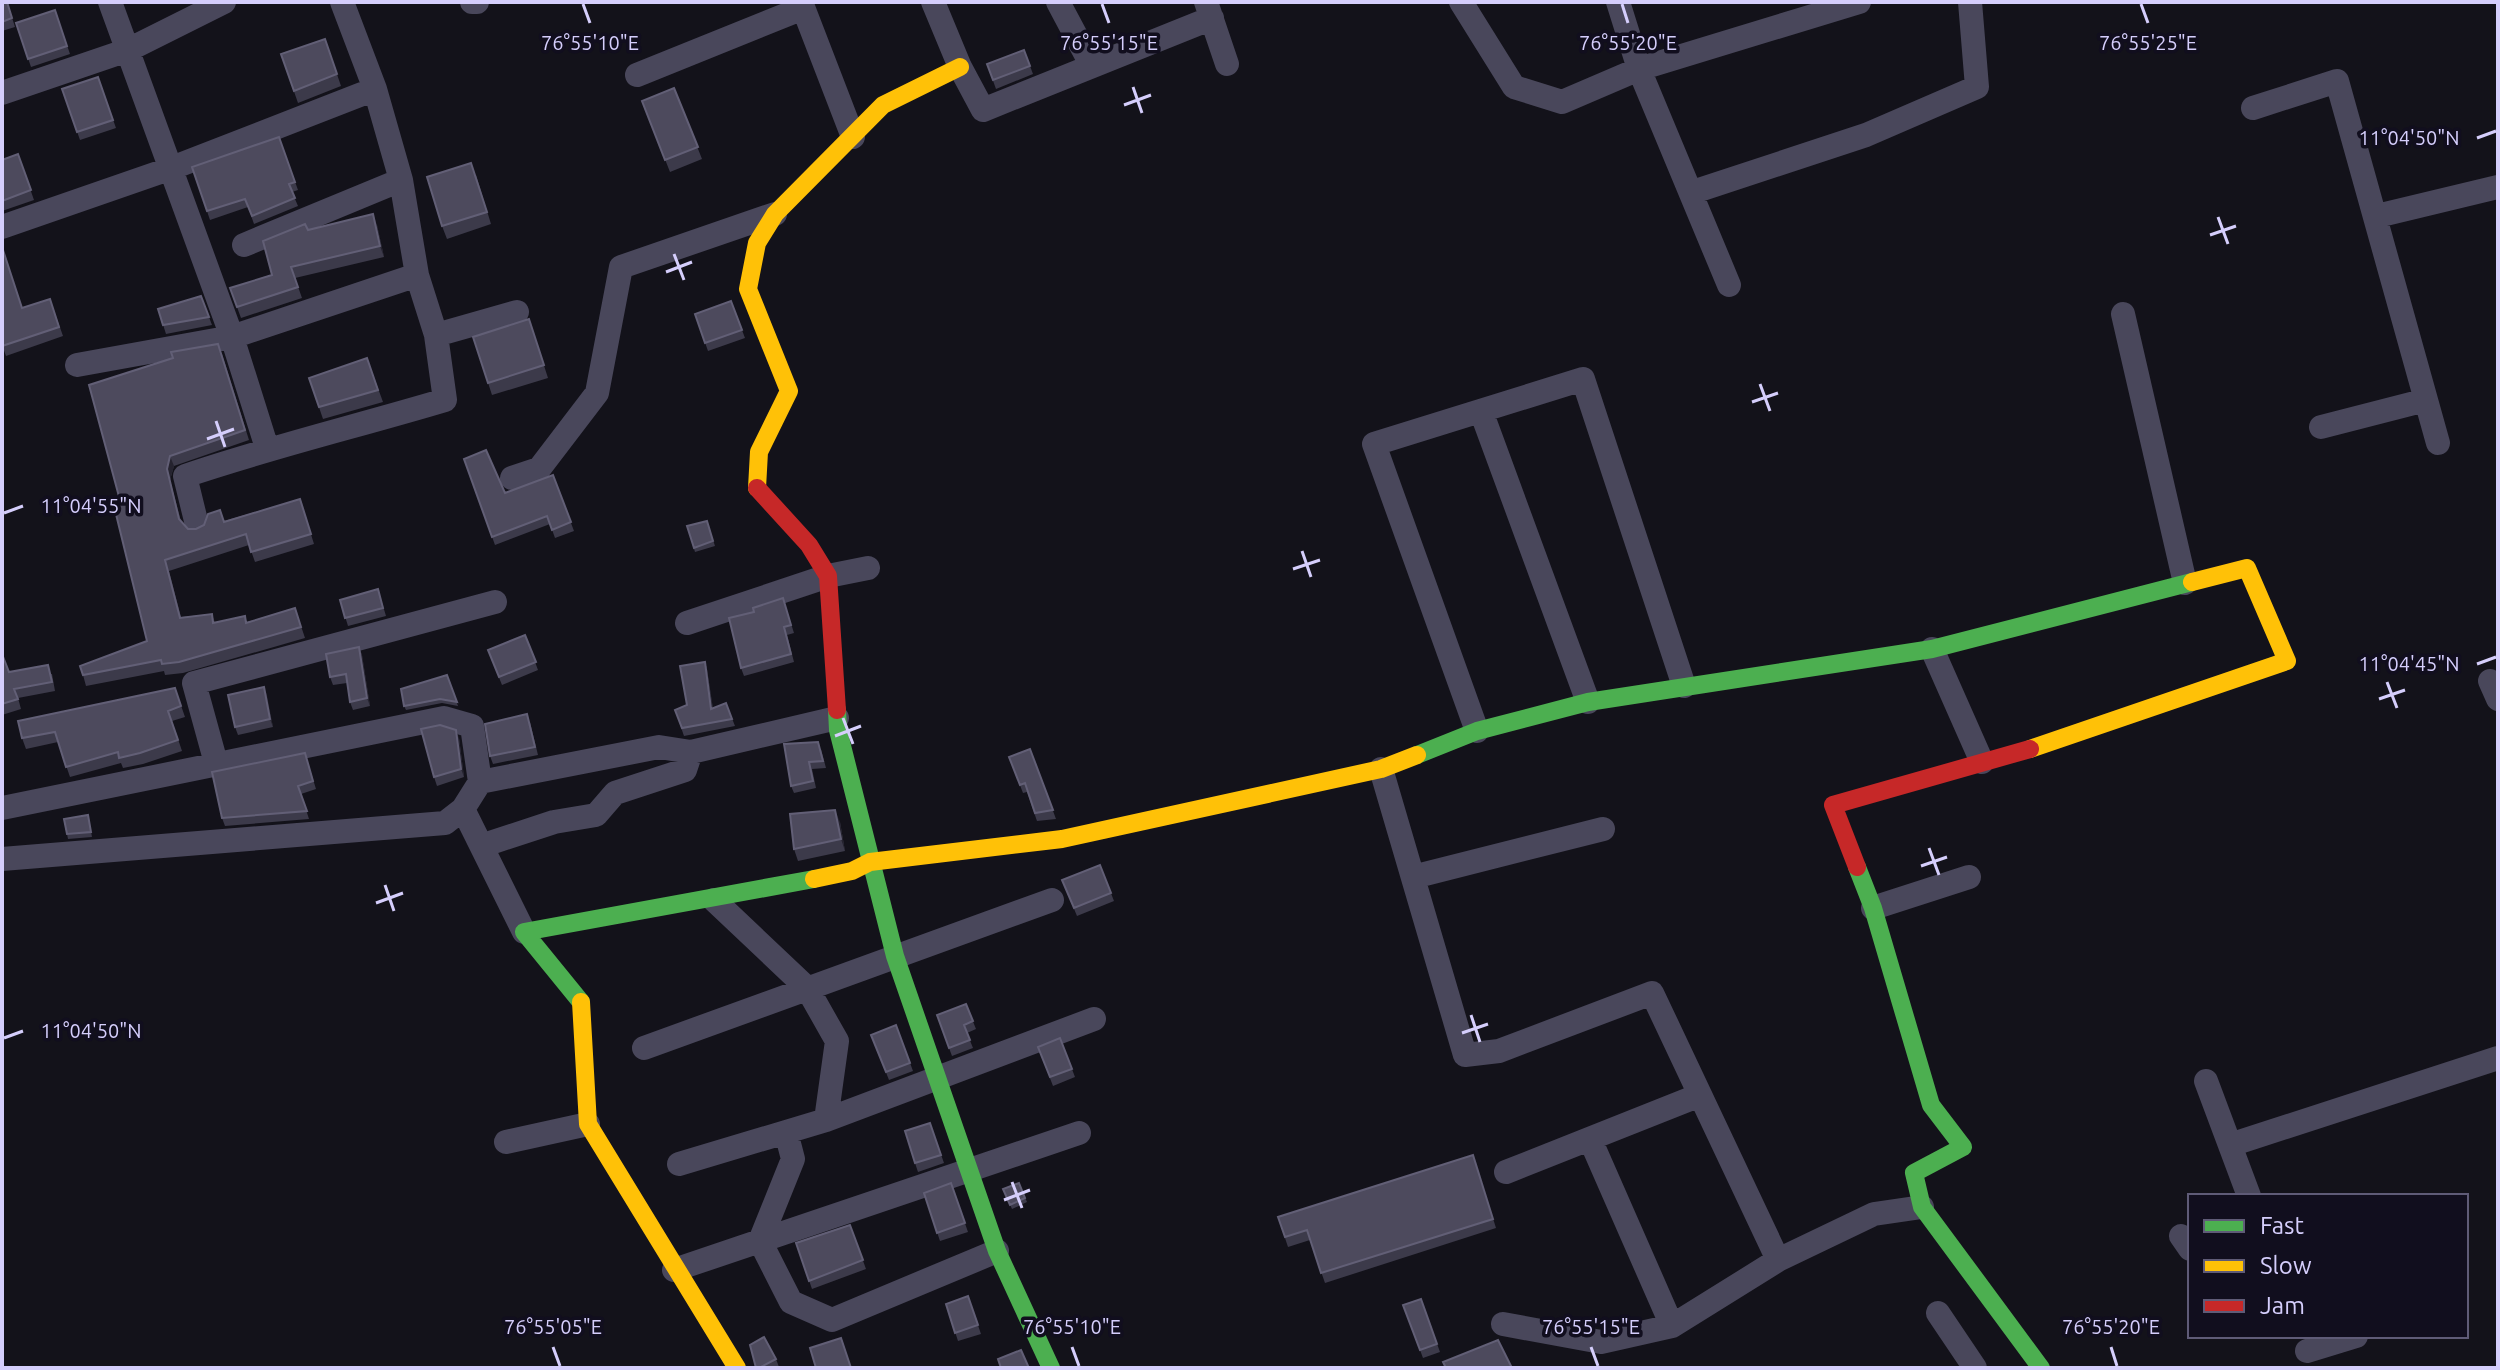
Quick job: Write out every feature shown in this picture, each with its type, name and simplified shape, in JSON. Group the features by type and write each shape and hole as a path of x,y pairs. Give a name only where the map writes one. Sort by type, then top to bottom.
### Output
{"street":[{"path":"110,2 232,337 267,448"},
{"path":"2,93 128,50 224,2"},
{"path":"197,525 185,476 267,448 329,434 445,400 436,335 417,275 401,180 375,89 342,2"},
{"path":"933,2 960,67 983,110 1092,66 1209,10 1227,64"},
{"path":"1058,2 1092,66"},
{"path":"1461,2 1514,87 1562,102 1639,69 1859,2"},
{"path":"1618,2 1639,69 1693,192 1729,285"},
{"path":"1693,192 1866,135 1977,87 1970,2"},
{"path":"637,75 802,5 853,137"},
{"path":"960,67 883,105 775,214 757,243 748,289 789,391 759,452 757,491 809,545 828,576 837,718 895,956 997,1251 1051,1368"},
{"path":"2253,108 2337,81 2438,443"},
{"path":"2,227 172,168 375,89"},
{"path":"244,245 401,180"},
{"path":"2377,216 2498,187"},
{"path":"512,478 539,469 597,393 621,267 775,214"},
{"path":"77,365 232,337 417,275"},
{"path":"436,335 517,312"},
{"path":"2123,314 2185,583"},
{"path":"1477,731 1374,444 1583,379 1684,686"},
{"path":"2321,427 2426,400"},
{"path":"1481,411 1588,702"},
{"path":"687,623 828,576 868,568"},
{"path":"524,932 714,900 852,871 870,862 1062,839 1381,769 1477,731 1588,702 1932,649 2247,568 2287,661 2054,742 1833,805 1873,908 1931,1105 1963,1147 1914,1173 1922,1207 2041,1368"},
{"path":"216,763 194,683 495,602"},
{"path":"1932,649 1982,762"},
{"path":"2,808 444,718 472,726 480,782 463,809 445,823 2,859"},
{"path":"480,782 659,747 691,752 837,718"},
{"path":"484,845 554,822 596,815 615,793 685,770 691,752"},
{"path":"1381,769 1465,1055 1499,1051 1652,993 1778,1260"},
{"path":"463,809 484,845 524,932 581,1001 588,1124 674,1270 737,1368"},
{"path":"1413,877 1603,829"},
{"path":"1873,908 1969,877"},
{"path":"714,900 807,988 837,1041 826,1120"},
{"path":"644,1048 1052,900"},
{"path":"679,1164 826,1120 937,1075 1094,1019"},
{"path":"2230,1145 2498,1058"},
{"path":"2206,1081 2248,1194"},
{"path":"1506,1172 1700,1095"},
{"path":"506,1142 588,1124"},
{"path":"786,1132 793,1159 760,1241 791,1302 832,1320 997,1251"},
{"path":"674,1270 1079,1133"},
{"path":"1590,1139 1672,1326"},
{"path":"1503,1324 1601,1342 1672,1326 1778,1260 1874,1214 1922,1207"},
{"path":"1938,1313 1975,1368"},
{"path":"2307,1352 2350,1338"}],"building":[{"path":"2,2 7,2 12,18 2,22"},
{"path":"55,10 67,46 28,59 16,23"},
{"path":"325,39 337,74 294,91 281,54"},
{"path":"1024,50 1030,66 993,80 987,64"},
{"path":"98,77 113,120 77,132 62,89"},
{"path":"674,88 698,147 665,160 642,101"},
{"path":"279,137 295,182 289,184 295,198 252,216 245,199 207,211 192,167"},
{"path":"18,154 31,190 2,201 2,160"},
{"path":"471,163 487,212 442,226 427,177"},
{"path":"373,214 380,246 291,267 298,287 237,307 230,288 272,275 263,241 305,224 308,230"},
{"path":"2,247 22,308 50,299 59,327 2,346"},
{"path":"201,296 209,317 163,325 158,309"},
{"path":"731,301 742,330 705,343 695,314"},
{"path":"529,319 544,365 488,383 473,337"},
{"path":"218,344 245,430 170,456 167,469 179,519 188,529 196,529 204,525 208,514 220,510 224,522 300,499 311,534 251,552 246,534 165,560 180,618 212,614 213,623 245,616 246,623 295,608 301,627 179,662 162,664 161,660 83,675 80,666 147,641 114,506 121,504 89,385 173,358 171,352"},
{"path":"367,358 378,390 319,407 309,378"},
{"path":"486,450 505,493 553,475 571,522 552,530 547,516 492,537 464,459"},
{"path":"707,521 713,541 694,548 687,526"},
{"path":"378,589 383,608 345,618 340,600"},
{"path":"783,598 791,625 784,627 791,654 741,668 729,618 754,612 753,608"},
{"path":"525,635 536,662 499,677 488,650"},
{"path":"359,647 367,698 350,702 346,674 330,677 326,654"},
{"path":"2,654 9,672 48,665 52,682 14,689 18,699 2,704"},
{"path":"705,662 711,709 726,703 732,719 682,728 675,710 687,705 680,666"},
{"path":"447,675 457,702 440,699 404,706 401,689"},
{"path":"264,687 270,719 235,727 228,695"},
{"path":"175,688 181,706 168,711 178,740 140,753 119,758 118,752 66,767 55,732 22,738 18,721"},
{"path":"527,714 535,747 490,756 485,724"},
{"path":"440,725 456,730 461,769 434,777 421,729"},
{"path":"818,742 823,761 809,762 813,781 791,786 784,744"},
{"path":"1030,749 1053,810 1035,813 1025,783 1020,785 1009,757"},
{"path":"305,753 313,781 298,786 307,811 222,818 212,772"},
{"path":"835,810 841,839 794,849 790,814"},
{"path":"88,815 91,832 67,834 64,819"},
{"path":"1100,865 1111,893 1074,908 1062,880"},
{"path":"966,1004 973,1021 964,1025 970,1040 949,1048 937,1015"},
{"path":"896,1025 910,1063 886,1072 871,1035"},
{"path":"1060,1038 1072,1069 1050,1077 1038,1047"},
{"path":"930,1123 941,1155 915,1163 905,1131"},
{"path":"1473,1155 1493,1219 1321,1273 1307,1230 1285,1237 1278,1217"},
{"path":"951,1183 965,1223 937,1233 924,1193"},
{"path":"1019,1183 1025,1198 1010,1205 1003,1189"},
{"path":"850,1225 863,1260 809,1281 796,1243"},
{"path":"968,1296 978,1325 955,1333 946,1304"},
{"path":"1421,1299 1437,1344 1420,1350 1403,1305"},
{"path":"764,1337 776,1359 756,1368 750,1345"},
{"path":"841,1338 851,1368 816,1368 810,1348"},
{"path":"1498,1340 1512,1368 1446,1368 1443,1362"},
{"path":"1021,1350 1029,1368 1001,1368 998,1359"}],"traffic: fast":[{"path":"1417,755 1477,731 1588,702 1932,649 2192,582"},
{"path":"837,710 838,730 895,956 997,1251 1051,1368"},
{"path":"1857,867 1873,908 1931,1105 1963,1147 1914,1173 1922,1207 2041,1368"},
{"path":"581,1002 524,932 814,879"}],"traffic: slow":[{"path":"757,488 759,452 789,391 748,289 757,243 775,214 883,105 960,67"},
{"path":"2030,749 2287,661 2247,568 2192,582"},
{"path":"814,879 852,871 870,862 1062,839 1381,769 1417,755"},
{"path":"581,1002 588,1124 737,1368"}],"traffic: jam":[{"path":"757,488 809,545 828,576 837,710"},
{"path":"1857,867 1833,805 2030,749"}]}
